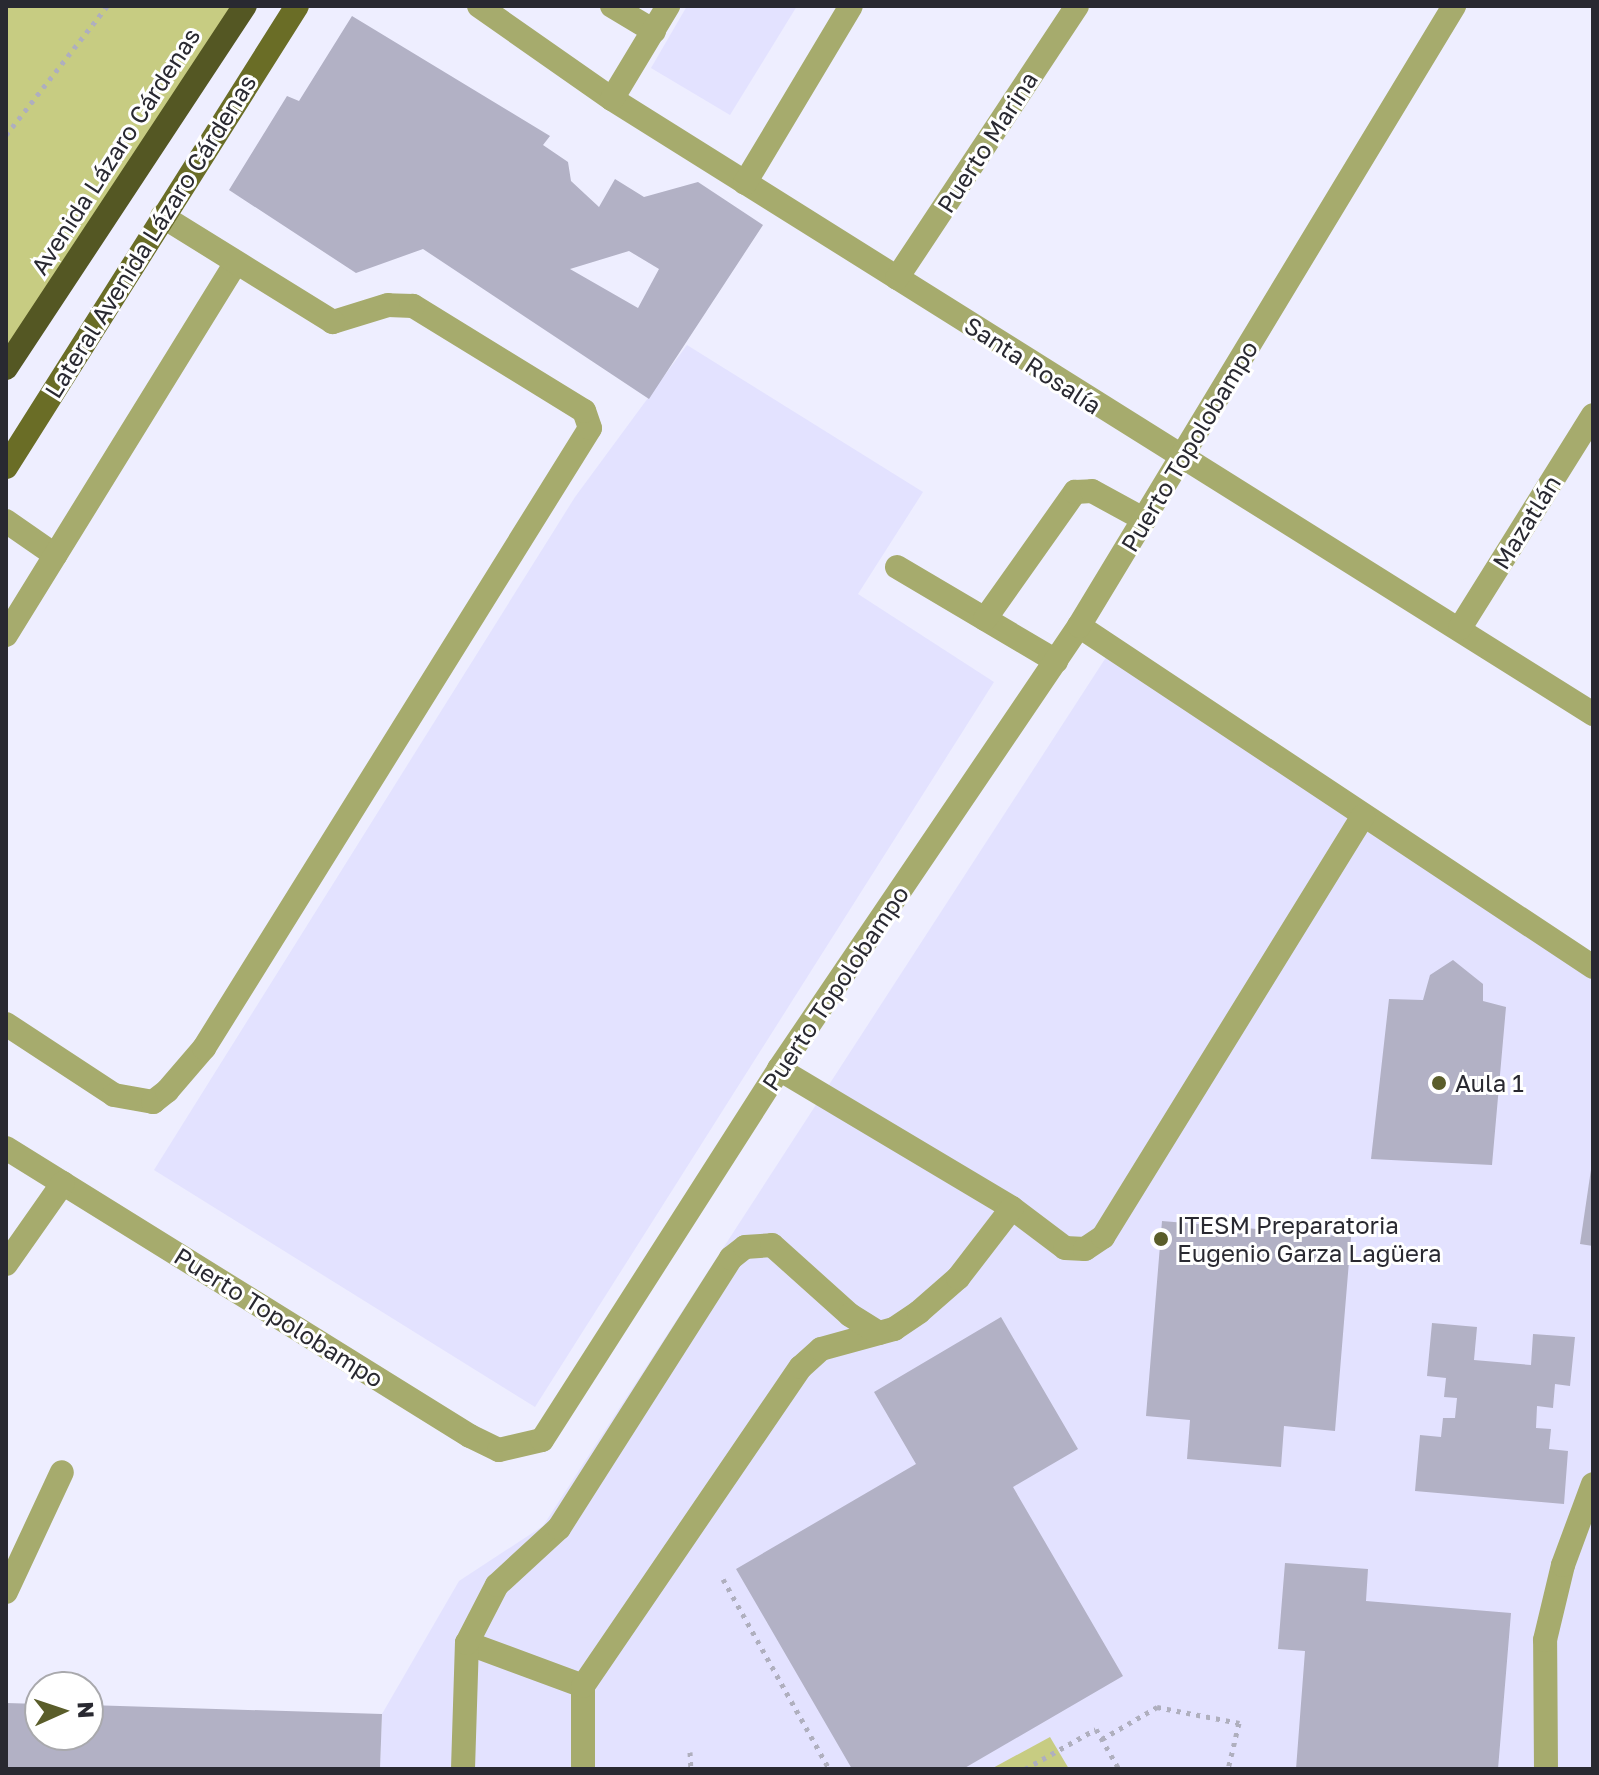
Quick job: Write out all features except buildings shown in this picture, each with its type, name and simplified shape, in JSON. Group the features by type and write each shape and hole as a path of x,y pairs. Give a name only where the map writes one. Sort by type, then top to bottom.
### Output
{"highway":[{"name":"Avenida Lázaro Cárdenas","path":"6,368 245,6"}],"main road":[{"name":"Lateral Avenida Lázaro Cárdenas","path":"6,467 297,6"}],"street":[{"name":"Santa Rosalía","path":"479,6 612,99 1181,460 1460,628 1593,714"},
{"path":"612,6 654,31"},
{"path":"612,99 668,6"},
{"path":"745,183 851,6"},
{"name":"Puerto Marina","path":"897,278 1077,6"},
{"name":"Puerto Topolobampo","path":"6,1148 470,1436 499,1450 542,1440 558,1422 779,1069 1079,626 1454,6"},
{"path":"6,1024 114,1095 153,1102 204,1048 591,422 584,411 413,306 388,305 333,322 162,216"},
{"path":"7,630 235,264"},
{"name":"Mazatlán","path":"1460,628 1593,415"},
{"path":"985,619 1075,492 1092,491 1145,520"},
{"path":"6,521 55,555"},
{"path":"897,567 1056,661"},
{"path":"1079,626 1593,967"},
{"path":"779,1069 1012,1208 1065,1248 1085,1249 1103,1237 1363,816"},
{"path":"6,1264 63,1183"},
{"path":"583,1769 583,1686 801,1367 821,1349 879,1333 919,1312 958,1278 1012,1208"},
{"path":"463,1769 467,1643 497,1585 559,1528 731,1258 745,1247 772,1245 850,1315 879,1333"},
{"path":"6,1592 62,1472"},
{"path":"1546,1769 1545,1640 1593,1484"},
{"path":"467,1643 583,1686"}],"path":[{"path":"6,135 107,6"},
{"path":"723,1579 829,1769"},
{"path":"1102,1739 1157,1707 1239,1723 1228,1769"},
{"path":"1025,1769 1096,1729 1119,1769"},
{"path":"690,1752 691,1769"}],"shaded area":[{"path":"687,6 797,6 730,115 651,68"},
{"path":"687,345 923,492 858,594 994,682 535,1407 154,1170 575,497"},
{"name":"ITESM Preparatoria Eugenio Garza Lagüera","path":"1114,645 1593,953 1593,1769 380,1769 382,1714 459,1581 543,1526"}],"green space":[{"path":"6,6 242,6 6,352"},
{"path":"1050,1737 1069,1769 991,1769"}],"place":[{"name":"Aula 1","path":"1439,1083"},
{"name":"ITESM Preparatoria Eugenio Garza Lagüera","path":"1161,1239"}]}
